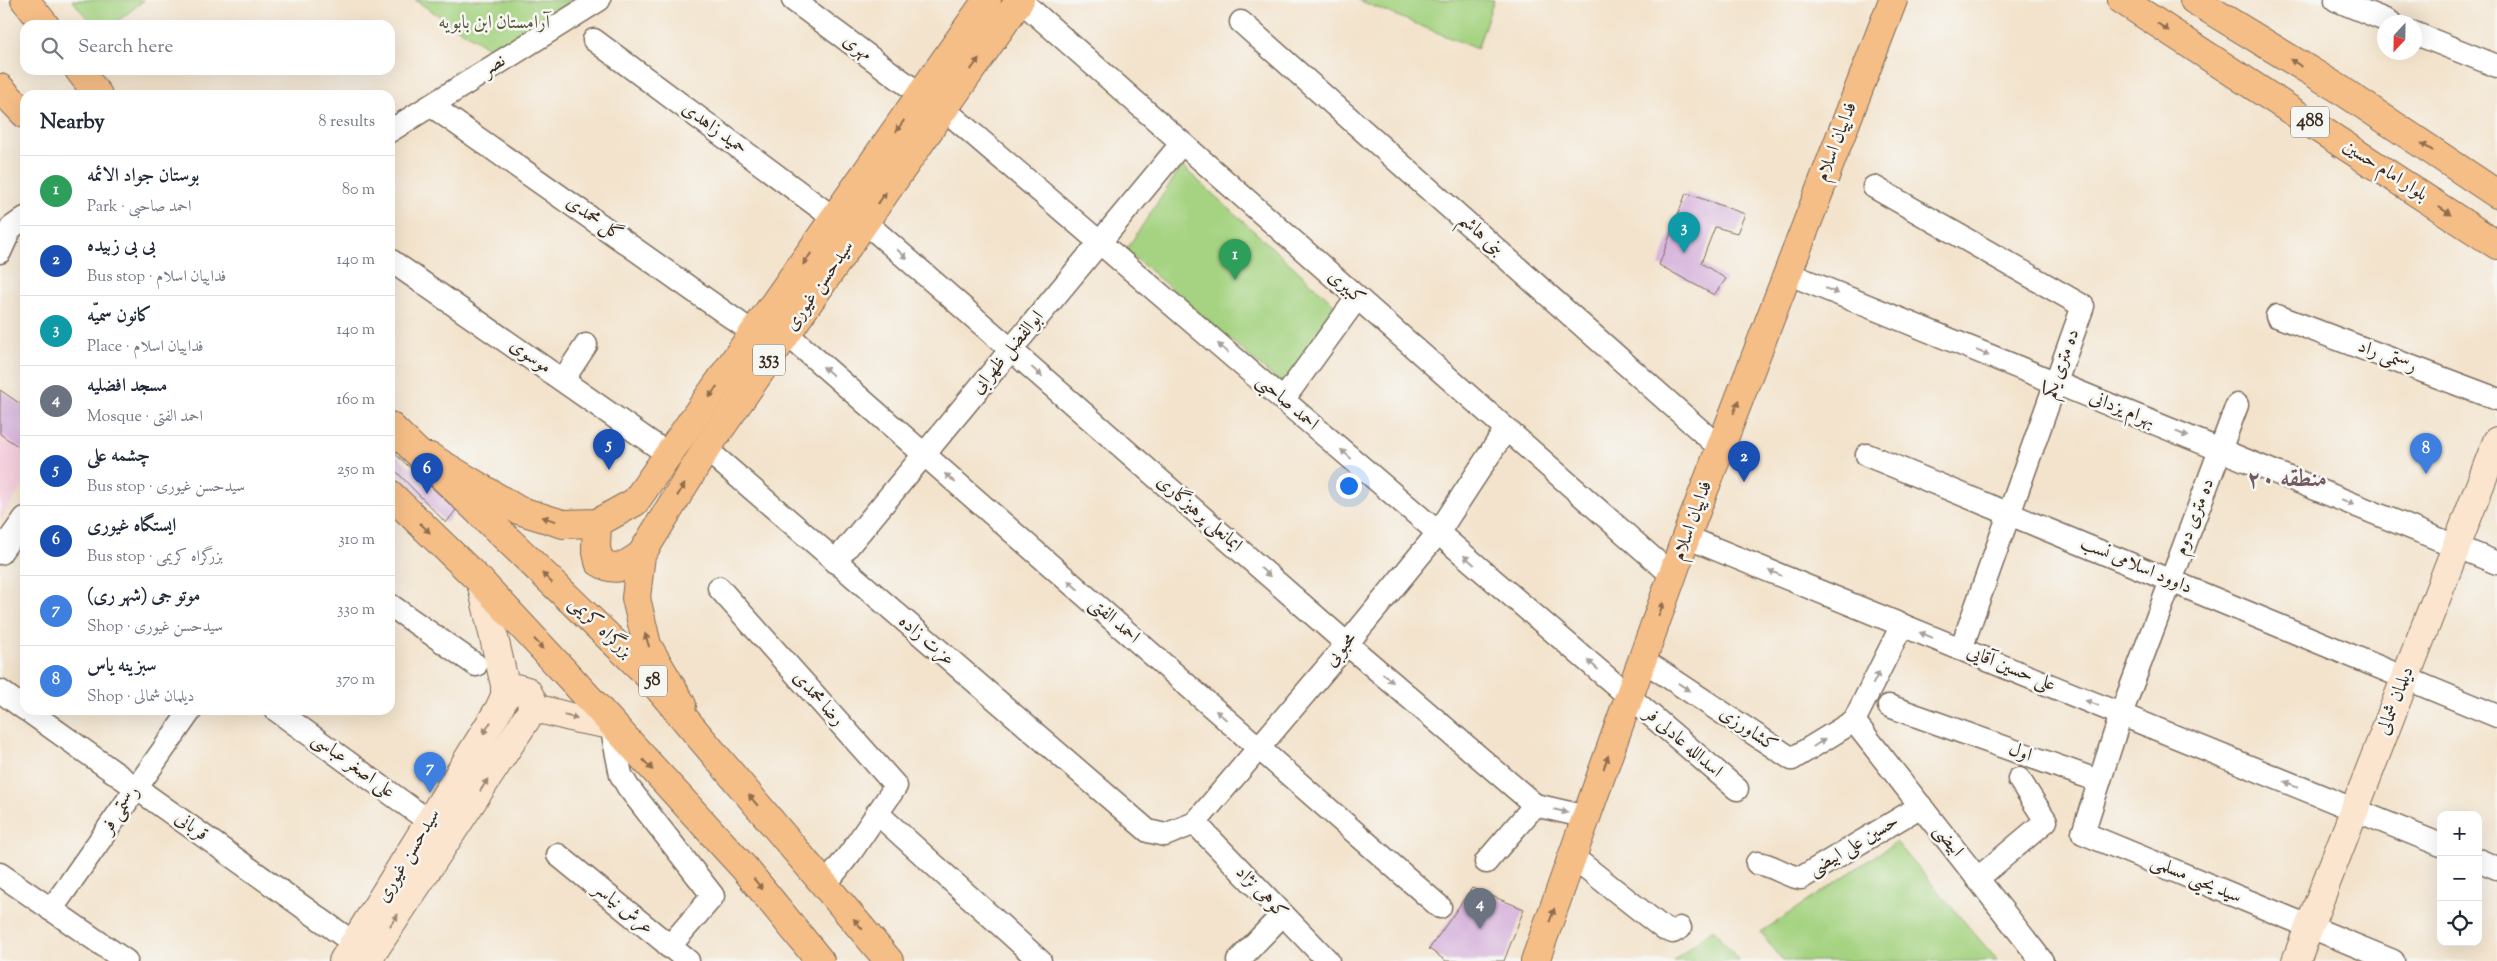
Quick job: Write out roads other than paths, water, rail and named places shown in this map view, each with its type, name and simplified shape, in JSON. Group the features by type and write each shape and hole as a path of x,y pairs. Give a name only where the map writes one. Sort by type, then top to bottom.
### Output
{"main road":[{"path":"25,0 41,20"},
{"name":"سیدحسن غیوری","path":"704,743 647,645 636,598 641,555 706,449 865,222 988,0"},
{"name":"سیدحسن غیوری","path":"398,434 518,510 563,524 597,523 635,502 835,219 1020,0"},
{"name":"فداییان اسلام","path":"1535,961 1686,537 1893,0"},
{"name":"بلوار امام حسین","path":"2122,0 2497,245"},
{"name":"488","path":"2194,0 2338,88 2497,194"},
{"path":"83,75 94,90"},
{"path":"0,88 20,109"},
{"name":"بزرگراه کریمی","path":"398,434 645,672 889,961"},
{"name":"دیلمان شمالی","path":"2296,961 2309,927 2346,806 2405,678 2497,440"},
{"path":"395,499 481,582 746,870 820,961"},
{"path":"597,523 596,547 599,562 609,568 622,567 641,555"},
{"path":"481,582 505,684 505,696"},
{"path":"505,696 516,688 527,691 532,700 531,712 543,710 578,720 611,725"},
{"name":"سیدحسن غیوری","path":"355,955 430,822 505,696"},
{"name":"سیدحسن غیوری","path":"355,955 531,712"}],"street":[{"name":"نصر","path":"395,128 599,0"},
{"name":"مهری","path":"793,0 932,102"},
{"name":"کبیری","path":"1020,0 1673,576"},
{"path":"2336,0 2367,6 2380,15"},
{"name":"بنی هاشم","path":"1242,22 1720,448"},
{"path":"2422,35 2497,66"},
{"name":"حمید زاهدی","path":"594,40 835,219"},
{"name":"احمد صاحبی","path":"932,102 1100,242 1630,697"},
{"name":"گل محمدی","path":"432,106 755,334"},
{"name":"ابوالفضل ظهرابی","path":"835,562 1182,143"},
{"name":"ده متری یکم","path":"1874,187 2083,306 1961,649"},
{"path":"0,252 11,228 20,222"},
{"name":"ایمانعلی پرهیزگاری","path":"865,222 1347,644 1535,805"},
{"name":"موسوی","path":"395,263 669,455"},
{"name":"بهرام یزدانی","path":"1787,273 2497,563"},
{"path":"1283,400 1357,298"},
{"name":"رستمی راد","path":"2277,316 2497,399"},
{"name":"احمد الفتی","path":"786,334 1440,907"},
{"path":"563,380 586,345"},
{"name":"ده متری دوم","path":"2099,781 2121,714 2238,405"},
{"name":"محبوبی","path":"1148,831 1165,835 1194,823 1347,644 1438,533 1506,429"},
{"name":"عزت زاده","path":"706,449 1148,831"},
{"name":"داوود اسلامی نسب","path":"1867,455 2497,716"},
{"path":"0,553 20,527"},
{"name":"علی حسین آقایی","path":"1686,537 2437,843"},
{"name":"رضا محمدی","path":"719,588 896,786 851,852 825,885"},
{"path":"395,608 476,665"},
{"path":"1854,721 1902,625"},
{"name":"کشاورزی","path":"1643,660 1792,759 1854,721"},
{"name":"قربانی","path":"0,691 20,705"},
{"name":"اسدالله عادلی فر","path":"1630,697 1737,790"},
{"name":"اول","path":"1889,706 2099,781"},
{"name":"قربانی","path":"34,715 136,788 355,955"},
{"name":"رستمی فر","path":"51,910 188,715"},
{"name":"علی اصغر عباسی","path":"283,715 430,822"},
{"name":"ابیضی","path":"1854,721 2042,961"},
{"path":"611,725 621,775 628,788 713,896 670,947"},
{"path":"1977,879 2046,821 2019,779"},
{"name":"سید یحیی مسلمی","path":"2099,781 2083,833 2393,961"},
{"path":"1486,862 1535,805 1586,817"},
{"name":"حسین علی ابیضی","path":"1757,863 1768,864 1792,877 1801,878 1920,806"},
{"path":"878,813 1040,961"},
{"name":"کوهی نژاد","path":"1194,823 1328,961"},
{"name":"عرش نیاسر","path":"558,856 688,961"},
{"path":"1572,857 1664,929 1673,932 1680,928"},
{"path":"2482,862 2497,868"},
{"path":"0,874 126,961"},
{"path":"1238,961 1282,915"}],"place":[{"name":"کانون سمیّه","path":"1684,253"},
{"name":"بوستان جواد الائمه","path":"1235,280"},
{"name":"چشمه علی","path":"609,470"},
{"name":"سبزینه یاس","path":"2426,474"},
{"name":"بی بی زبیده","path":"1744,482"},
{"name":"ایستگاه غیوری","path":"427,494"},
{"name":"موتو جی (شهر ری)","path":"430,793"},
{"name":"مسجد افضلیه","path":"1480,929"}],"district":[{"name":"منطقه ۲۰","path":"2287,480"}],"park label":[{"name":"آرامستان ابن بابویه","path":"494,23"}]}
